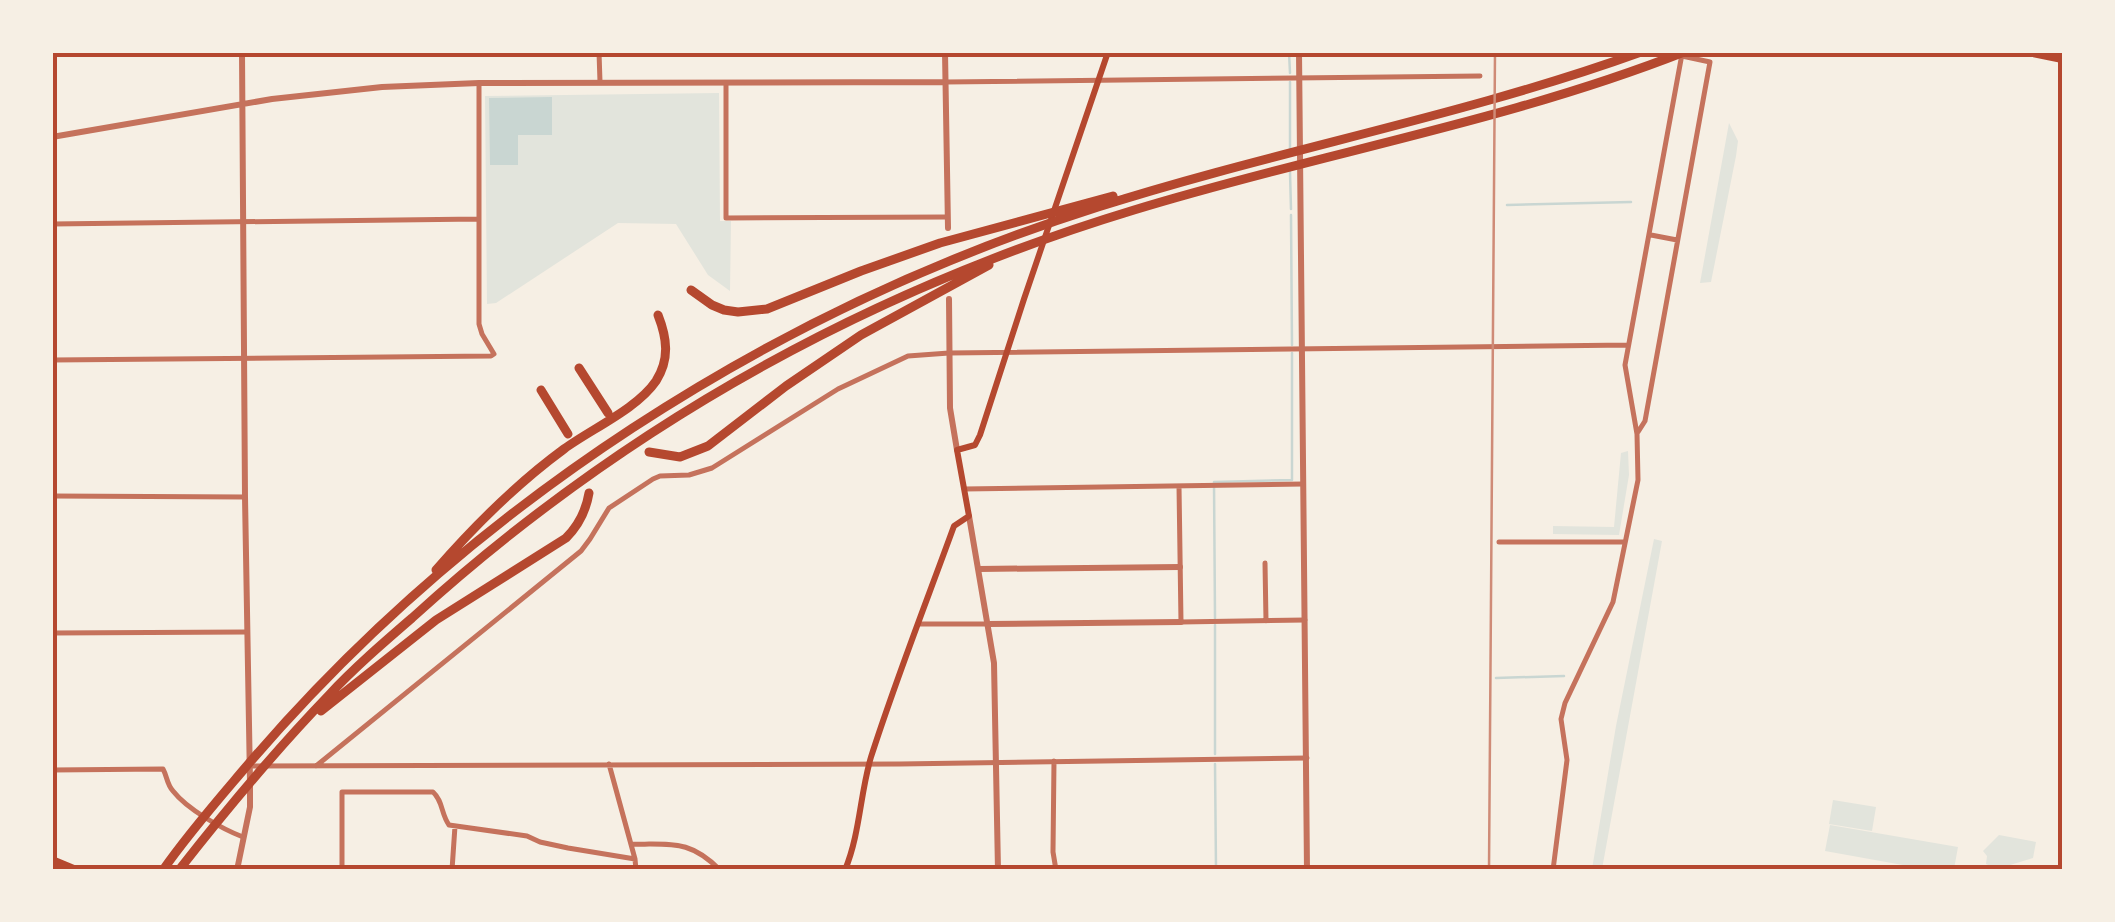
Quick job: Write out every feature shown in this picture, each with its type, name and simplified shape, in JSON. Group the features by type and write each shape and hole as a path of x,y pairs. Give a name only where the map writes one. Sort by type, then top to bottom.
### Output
{"highway":[{"path":"162,870 267,742 422,587 586,460 741,362 887,287 1032,230 1162,187 1480,102 1641,52"},
{"path":"179,870 277,751 330,694 485,553 622,452 730,384 838,326 1022,247 1169,200 1519,106 1683,54"},
{"path":"691,290 724,310 767,309 899,257 1028,218 1162,187"},
{"path":"649,452 680,457 708,446 861,335 1022,247"},
{"path":"422,587 478,521 565,448 632,404 655,383 667,349 658,315"},
{"path":"579,368 608,413"},
{"path":"541,390 568,434"},
{"path":"297,730 436,620 566,538 576,528 589,493"},
{"path":"52,860 76,870"}],"main road":[{"path":"845,870 870,762 918,624 954,526 969,516 957,450 975,445 1108,52"},
{"path":"2023,52 2062,60"}],"street":[{"path":"237,870 250,808 242,52"},
{"path":"599,52 600,82"},
{"path":"945,52 948,228"},
{"path":"1299,52 1308,870"},
{"path":"1553,870 1567,760 1560,719 1614,602 1638,480 1637,434 1625,365 1683,54 1710,62 1645,422 1637,434"},
{"path":"52,136 242,103 382,87 479,83 1099,82 1480,76"},
{"path":"52,360 491,356 494,354 479,324 479,83"},
{"path":"726,83 726,218 948,217"},
{"path":"52,224 479,219"},
{"path":"1651,234 1677,240"},
{"path":"948,299 950,408 957,450"},
{"path":"316,766 581,551 609,508 660,476 712,468 838,389 908,356 949,352 1628,345"},
{"path":"964,488 1303,484"},
{"path":"1180,486 1181,622"},
{"path":"52,496 245,498"},
{"path":"969,516 995,685 998,870"},
{"path":"1500,542 1626,542"},
{"path":"1265,563 1266,621"},
{"path":"979,569 1180,567"},
{"path":"918,624 1306,620"},
{"path":"52,633 247,632"},
{"path":"249,766 1306,758"},
{"path":"1054,761 1056,870"},
{"path":"609,764 636,870"},
{"path":"52,770 163,768 172,791 180,798 222,829 242,836"},
{"path":"342,870 342,792 433,792 440,798 449,825 527,836 554,846 635,859"},
{"path":"452,870 455,826"},
{"path":"632,844 686,845 704,854 720,870"}],"shaded area":[{"path":"719,93 720,221 731,221 730,291 708,275 676,224 618,223 496,303 487,304 485,96"},
{"path":"552,97 552,135 518,135 518,165 490,165 489,98"},
{"path":"1729,123 1738,141 1736,156 1711,282 1700,283"},
{"path":"1628,451 1629,475 1619,535 1553,534 1553,526 1614,527 1621,453"},
{"path":"1654,539 1662,541 1602,869 1592,869 1616,726"},
{"path":"1833,800 1876,807 1872,831 1829,824"},
{"path":"1830,825 1958,847 1954,869 1925,869 1825,851"},
{"path":"1999,835 2036,842 2033,858 1997,869 1986,864 1983,851"}],"waterway":[{"path":"1289,52 1290,73"},
{"path":"1290,82 1290,149"},
{"path":"1290,172 1291,209"},
{"path":"1507,205 1631,202"},
{"path":"1291,215 1292,345"},
{"path":"1215,618 1214,482 1292,480 1292,353"},
{"path":"1215,625 1215,754"},
{"path":"1496,678 1564,676"},
{"path":"1215,764 1216,870"}],"railway":[{"path":"1489,870 1495,52"}]}
